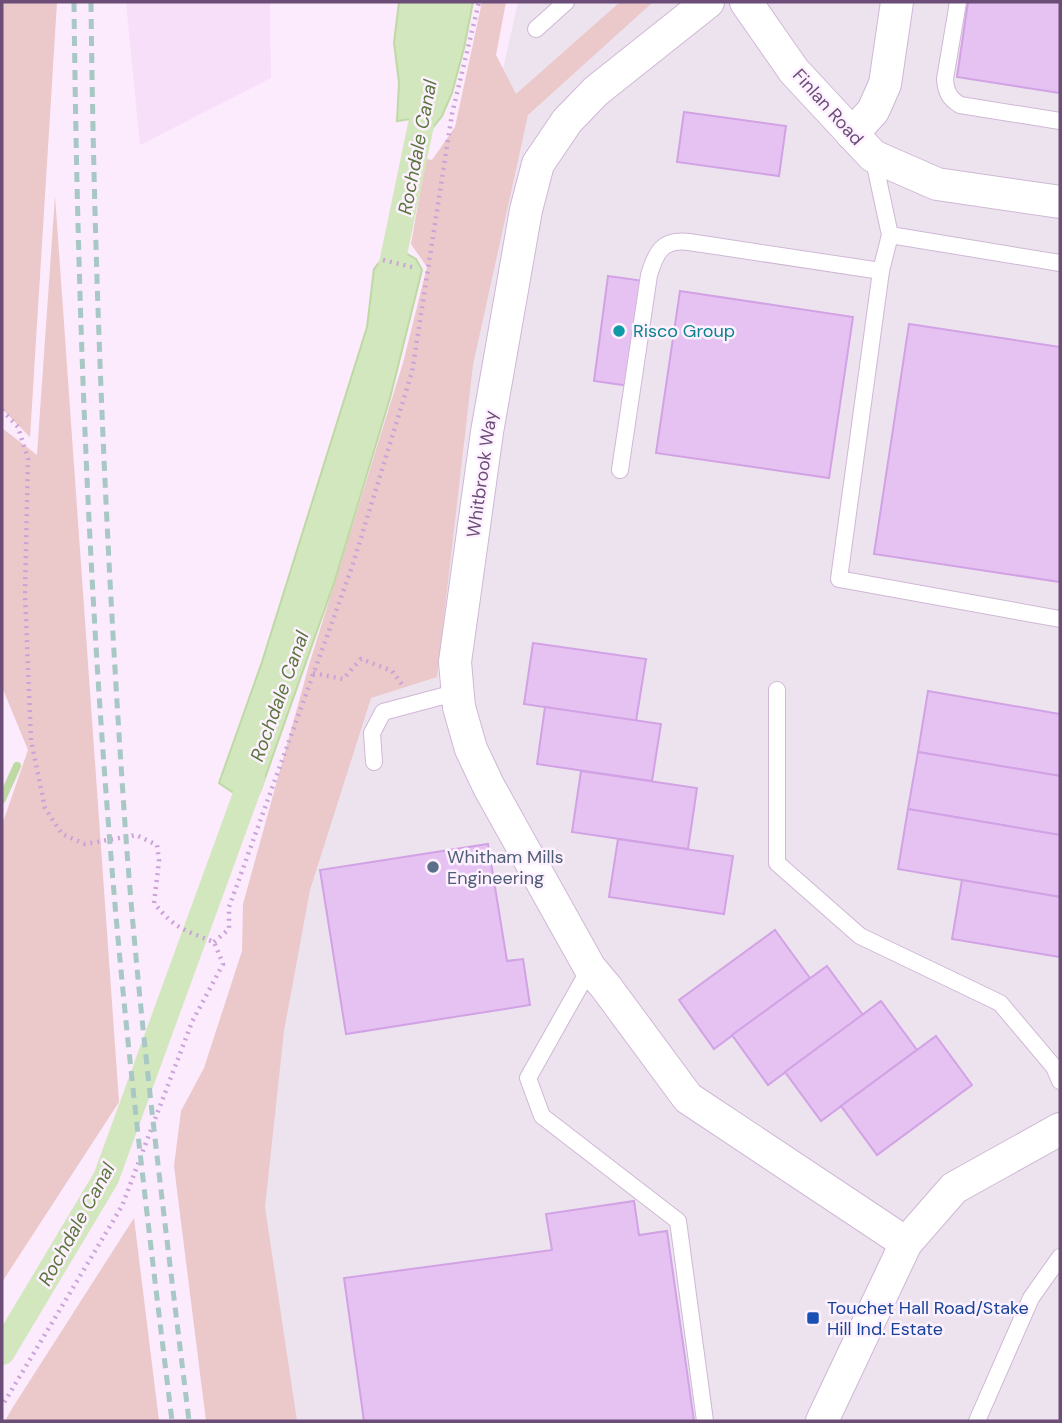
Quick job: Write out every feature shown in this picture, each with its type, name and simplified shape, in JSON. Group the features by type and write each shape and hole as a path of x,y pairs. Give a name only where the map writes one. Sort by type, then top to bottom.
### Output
{"street":[{"name":"Whitbrook Way","path":"706,2 596,91 567,121 538,164 526,210 487,432 455,662 459,707 471,749 489,788 598,977 688,1098 906,1243"},
{"name":"Finlan Road","path":"746,2 794,71 862,145 937,184 1060,202"},
{"path":"862,145 885,84 897,2"},
{"path":"822,1421 906,1243 954,1188 1060,1129"}],"lane":[{"path":"536,29 566,2"},
{"path":"958,2 945,79 946,90 952,100 960,105 1060,121"},
{"path":"862,145 890,235 881,271 839,579 1060,618"},
{"path":"890,235 1060,263"},
{"path":"620,470 649,275 654,257 665,245 675,240 881,271"},
{"path":"778,690 777,863 860,936 1000,1003 1054,1067 1060,1081"},
{"path":"374,762 372,733 383,712 458,692"},
{"path":"598,977 528,1078 542,1116 678,1221 705,1421"},
{"path":"977,1421 1031,1298 1060,1257"}],"path":[{"path":"214,942 229,929 229,907 352,567 412,372 452,114 479,2"},
{"path":"383,260 412,267"},
{"path":"2,410 18,426 28,459 25,594 31,740 45,808 62,834 85,844 136,835 157,845 159,861 154,903 169,922 214,942 223,964 192,1022 122,1206 2,1406"},
{"path":"313,673 343,679 361,659 392,671"}],"shaded area":[{"path":"2,2 57,2 30,437 2,409"},
{"path":"126,2 270,2 271,78 140,145"},
{"path":"482,2 506,2 496,55 516,94 620,2 653,2 528,115 473,365 437,677 371,698 310,890 284,1031 265,1207 297,1421 206,1421 174,1166 181,1111 204,1068 242,951 243,904 309,665 403,363 427,267 411,244 426,159 432,160 455,127"},
{"path":"518,2 1060,2 1060,1421 272,1421 222,1063 381,614"},
{"path":"55,196 119,1102 2,1282 2,825 28,750 2,687 2,428 37,455"},
{"path":"134,1218 159,1421 5,1421 13,1407"}],"water":[{"path":"399,2 473,2 452,93 442,116 431,130 426,150 408,147 412,126 410,119 397,121 399,82 394,43"},
{"path":"393,246 416,259 422,270 390,398 334,583 260,792 245,814 232,811 235,794 219,783 262,662 367,327 374,269"}],"building":[{"path":"968,2 1060,2 1060,93 957,77"},
{"path":"684,112 786,126 779,176 677,162"},
{"name":"Risco Group","path":"608,276 644,281 630,386 594,381"},
{"path":"680,291 853,317 829,478 656,453"},
{"path":"909,324 1060,347 1060,582 874,554"},
{"path":"533,643 646,659 636,721 524,704"},
{"path":"928,691 1060,714 1060,776 918,752"},
{"path":"545,707 661,724 652,781 537,764"},
{"path":"918,752 1060,776 1060,835 908,809"},
{"path":"581,771 697,788 688,849 572,832"},
{"path":"908,809 1060,835 1060,897 898,869"},
{"path":"618,839 733,856 724,914 609,897"},
{"path":"488,844 507,961 523,959 530,1005 346,1034 320,870"},
{"path":"962,880 1060,897 1060,957 952,939"},
{"path":"775,930 810,978 714,1049 679,1000"},
{"path":"827,966 863,1015 768,1085 732,1035"},
{"path":"881,1001 917,1050 821,1121 785,1072"},
{"path":"936,1036 972,1085 877,1155 841,1106"},
{"path":"634,1201 639,1235 667,1231 694,1421 364,1421 344,1278 552,1250 546,1214"}],"waterway":[{"name":"Rochdale Canal","path":"388,283 423,115"},
{"path":"2,799 17,766"},
{"name":"Rochdale Canal","path":"2,1352 106,1178 252,778"}],"railway":[{"path":"74,2 84,417 101,727 129,1053 172,1421"},
{"path":"91,2 102,413 125,824 145,1048 189,1421"}],"place":[{"name":"Risco Group","path":"619,331"},
{"name":"Whitham Mills Engineering","path":"433,867"},
{"name":"Touchet Hall Road/Stake Hill Ind. Estate","path":"813,1318"}]}
